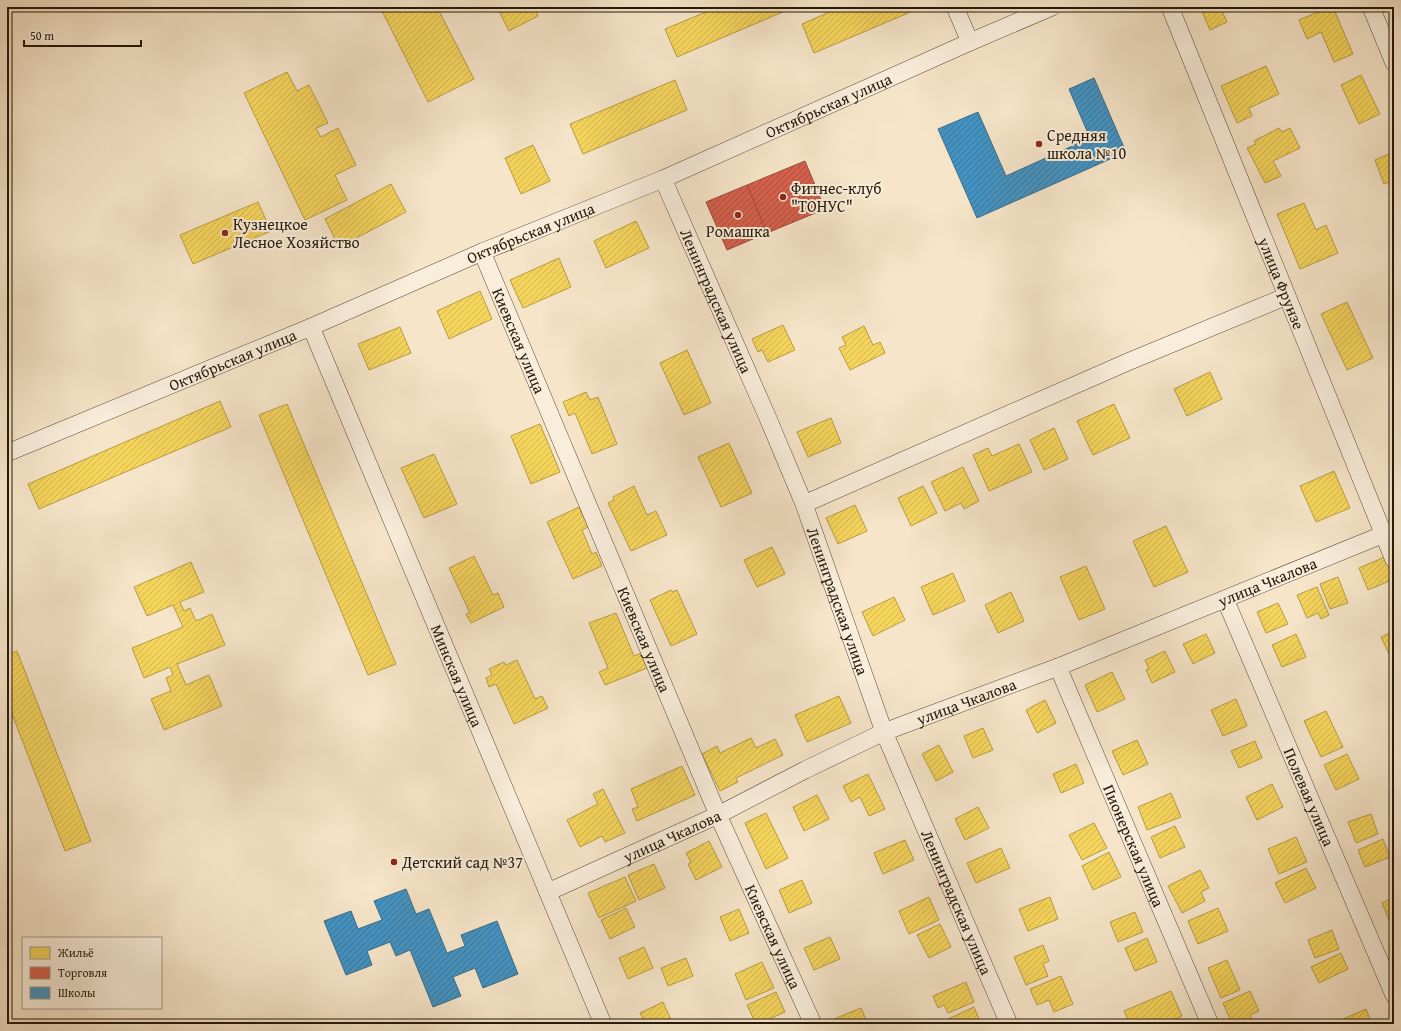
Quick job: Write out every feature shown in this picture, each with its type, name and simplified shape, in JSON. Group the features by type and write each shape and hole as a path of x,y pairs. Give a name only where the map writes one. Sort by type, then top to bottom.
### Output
{"street":[{"path":"955,7 970,42"},
{"name":"Октябрьская улица","path":"7,453 311,327 482,252 663,179 1052,7"},
{"name":"улица Фрунзе","path":"1170,7 1287,296 1389,533 1394,560"},
{"path":"1370,7 1394,63"},
{"name":"Ленинградская улица","path":"663,179 804,504 884,732 1009,1024"},
{"name":"Киевская улица","path":"482,252 718,816 813,1024"},
{"path":"804,504 1130,361 1287,296"},
{"name":"Минская улица","path":"311,327 603,1024"},
{"name":"улица Чкалова","path":"548,892 718,816 805,770 884,732 1058,667 1389,533"},
{"name":"Полевая улица","path":"1225,599 1394,995"},
{"name":"Пионерская улица","path":"1058,667 1210,1024"}],"building: Жильё":[{"path":"380,7 437,7 474,79 428,102"},
{"path":"497,7 534,7 538,16 509,31"},
{"path":"718,7 783,7 785,11 677,57 665,29"},
{"path":"841,7 920,8 814,53 802,24"},
{"path":"1200,7 1220,7 1227,22 1210,30"},
{"path":"1333,7 1353,54 1334,62 1321,32 1307,39 1299,20"},
{"path":"1266,66 1279,94 1249,108 1252,116 1237,123 1221,86"},
{"path":"287,72 297,91 309,85 328,123 316,128 321,137 338,128 356,165 335,175 347,200 305,220 244,93"},
{"path":"1361,75 1380,114 1359,124 1341,85"},
{"path":"675,80 687,110 583,154 570,124"},
{"path":"1279,128 1282,132 1290,128 1300,148 1273,161 1281,176 1265,183 1247,148 1256,144 1254,141"},
{"path":"533,145 550,181 521,194 505,158"},
{"path":"1393,152 1394,180 1384,184 1375,160"},
{"path":"391,184 406,212 339,247 325,219"},
{"name":"Кузнецкое Лесное Хозяйство","path":"258,202 271,231 193,264 180,235"},
{"path":"1304,203 1316,230 1326,225 1338,253 1300,269 1277,214"},
{"path":"636,221 649,248 606,268 594,241"},
{"path":"559,258 571,287 523,308 510,280"},
{"path":"480,291 492,319 449,339 437,311"},
{"path":"1347,302 1373,358 1347,370 1321,314"},
{"path":"783,325 795,350 768,362 762,350 758,352 752,339"},
{"path":"864,326 873,345 880,342 885,353 850,370 839,348 846,345 842,337"},
{"path":"400,327 411,353 369,370 358,344"},
{"path":"687,350 711,403 684,415 660,363"},
{"path":"1210,372 1222,399 1187,416 1174,389"},
{"path":"586,392 590,400 598,397 617,444 592,454 575,413 569,416 563,402"},
{"path":"220,401 231,427 39,509 28,484"},
{"path":"287,404 396,664 368,675 259,415"},
{"path":"1114,404 1130,438 1093,455 1077,421"},
{"path":"831,418 841,443 808,457 797,432"},
{"path":"540,424 560,472 531,484 511,436"},
{"path":"1054,428 1068,459 1044,470 1030,440"},
{"path":"729,443 752,493 721,507 698,457"},
{"path":"1019,444 1032,472 989,491 973,455 988,448 992,456"},
{"path":"434,454 457,504 424,518 401,468"},
{"path":"963,467 979,501 964,509 961,503 945,511 931,482"},
{"path":"1334,471 1350,508 1316,522 1300,486"},
{"path":"634,486 647,515 656,511 667,535 631,551 608,503 614,500 613,497"},
{"path":"923,486 937,513 911,526 898,498"},
{"path":"855,505 867,531 838,544 826,518"},
{"path":"579,507 588,527 582,530 592,554 596,552 602,566 573,579 547,522"},
{"path":"1166,526 1188,572 1154,587 1133,541"},
{"path":"772,547 785,574 757,587 744,560"},
{"path":"474,556 493,595 498,593 504,607 471,623 466,614 470,613 449,568"},
{"path":"1387,556 1394,573 1394,579 1368,590 1359,568"},
{"path":"191,562 204,592 180,602 184,611 190,608 196,621 212,614 225,645 177,664 186,685 209,675 222,706 164,730 151,699 171,691 166,678 173,675 170,667 144,678 132,648 183,627 173,605 147,616 134,587"},
{"path":"1086,566 1105,609 1079,620 1060,577"},
{"path":"953,573 965,601 933,615 921,587"},
{"path":"1338,577 1348,603 1330,609 1320,584"},
{"path":"1317,587 1329,615 1321,619 1318,613 1307,618 1297,595"},
{"path":"671,590 672,592 677,590 697,634 671,646 650,600"},
{"path":"1011,592 1024,621 998,633 985,605"},
{"path":"894,597 905,620 873,636 862,612"},
{"path":"1278,603 1288,624 1266,633 1257,612"},
{"path":"616,613 634,656 641,653 647,668 605,685 599,672 608,668 589,623"},
{"path":"1394,631 1394,651 1389,654 1381,637"},
{"path":"1206,634 1215,653 1193,664 1183,644"},
{"path":"1296,634 1306,657 1282,667 1272,645"},
{"path":"17,651 91,841 65,851 7,701 7,655"},
{"path":"1165,651 1175,672 1152,683 1146,670 1149,669 1145,660"},
{"path":"517,660 535,699 542,696 548,708 514,724 496,684 489,687 486,678 492,675 489,669 504,662 506,665"},
{"path":"1112,672 1125,699 1097,712 1085,685"},
{"path":"839,696 851,723 807,742 795,715"},
{"path":"1236,699 1247,726 1223,736 1211,710"},
{"path":"1045,700 1056,723 1037,733 1026,710"},
{"path":"1326,711 1343,747 1321,757 1304,721"},
{"path":"983,728 993,750 973,758 964,736"},
{"path":"751,738 756,748 775,739 783,755 736,778 738,782 720,791 702,754 717,746 720,753"},
{"path":"1137,740 1148,764 1123,775 1112,751"},
{"path":"1255,741 1262,758 1239,768 1231,751"},
{"path":"939,745 953,772 936,781 922,754"},
{"path":"1347,754 1359,779 1336,790 1324,765"},
{"path":"1076,764 1084,783 1061,793 1053,774"},
{"path":"682,766 695,795 637,821 632,809 638,807 631,789"},
{"path":"868,774 885,809 869,816 860,797 851,802 843,786"},
{"path":"1272,784 1283,807 1257,820 1246,797"},
{"path":"603,789 625,833 605,842 602,836 580,847 567,820 598,804 593,794"},
{"path":"1171,793 1181,817 1147,830 1138,807"},
{"path":"817,795 829,819 804,831 793,807"},
{"path":"978,807 989,828 965,840 955,819"},
{"path":"766,813 788,858 766,869 745,823"},
{"path":"1371,814 1378,834 1356,843 1348,822"},
{"path":"1094,823 1107,848 1082,860 1069,835"},
{"path":"1175,826 1185,847 1160,858 1151,837"},
{"path":"1296,837 1307,862 1279,874 1268,849"},
{"path":"1383,839 1390,857 1365,867 1358,850"},
{"path":"905,840 914,860 883,874 874,853"},
{"path":"709,841 722,867 696,880 688,864 691,862 686,853"},
{"path":"1001,848 1010,868 976,883 967,863"},
{"path":"1109,852 1121,877 1093,890 1082,866"},
{"path":"654,864 665,888 639,900 628,875"},
{"path":"1306,868 1316,888 1285,903 1275,883"},
{"path":"1200,870 1209,888 1201,892 1205,901 1182,913 1168,886"},
{"path":"625,877 636,901 599,918 588,893"},
{"path":"802,880 812,903 789,913 779,890"},
{"path":"929,897 939,920 909,934 899,911"},
{"path":"1050,897 1058,919 1028,931 1019,909"},
{"path":"1394,897 1394,927 1392,927 1382,903"},
{"path":"626,908 635,927 610,939 601,920"},
{"path":"1218,908 1228,931 1198,944 1188,921"},
{"path":"739,909 749,933 730,941 720,917"},
{"path":"1135,912 1143,932 1118,942 1110,922"},
{"path":"940,924 951,947 929,958 917,935"},
{"path":"1332,930 1339,949 1315,958 1308,940"},
{"path":"830,937 840,959 814,970 804,948"},
{"path":"1147,938 1157,962 1135,971 1125,948"},
{"path":"1043,945 1049,961 1043,964 1048,976 1026,985 1014,957"},
{"path":"644,947 653,968 628,979 619,958"},
{"path":"1341,953 1348,969 1319,983 1311,967"},
{"path":"686,958 693,976 668,986 661,968"},
{"path":"1227,960 1240,990 1221,998 1208,968"},
{"path":"762,962 774,988 746,1000 735,974"},
{"path":"1061,976 1073,1004 1054,1012 1049,1000 1037,1005 1030,989"},
{"path":"966,982 974,1002 948,1013 944,1005 938,1008 933,996"},
{"path":"1171,991 1182,1016 1163,1024 1130,1024 1124,1011"},
{"path":"1250,991 1259,1011 1250,1015 1252,1020 1243,1024 1232,1024 1223,1003"},
{"path":"776,992 785,1012 756,1024 747,1005"},
{"path":"663,1002 673,1024 646,1024 640,1013"},
{"path":"974,1007 981,1024 950,1024 948,1019"},
{"path":"861,1008 868,1024 836,1024 834,1019"},
{"path":"1366,1009 1372,1024 1343,1024 1341,1020"}],"building: Торговля":[{"path":"805,161 825,209 767,233 747,185"},
{"path":"747,185 767,233 727,250 706,202"}],"building: Школы":[{"path":"1094,78 1126,152 977,218 938,129 978,112 1006,176 1090,138 1069,89"},
{"path":"406,889 416,914 429,909 447,953 465,946 461,935 497,921 518,974 483,988 475,968 453,977 461,996 433,1007 410,950 396,956 390,942 367,951 372,965 346,975 324,921 351,911 358,929 382,920 374,901"}],"place":[{"name":"Средняя школа №10","path":"1039,144"},
{"name":"Фитнес-клуб \"ТОНУС\"","path":"783,197"},
{"name":"Ромашка","path":"738,215"},
{"name":"Кузнецкое Лесное Хозяйство","path":"225,233"},
{"name":"Детский сад №37","path":"394,862"}]}
